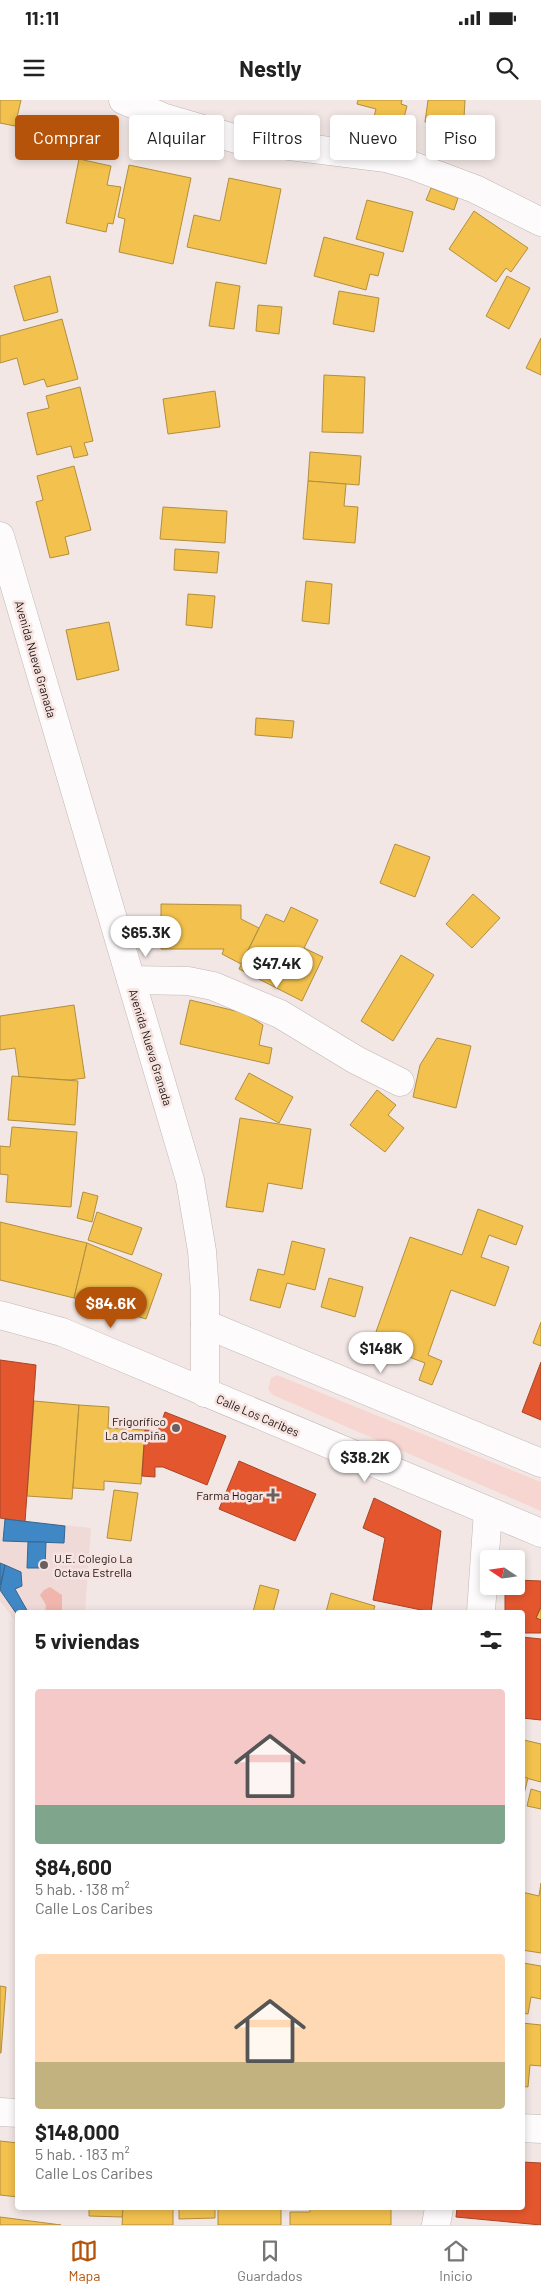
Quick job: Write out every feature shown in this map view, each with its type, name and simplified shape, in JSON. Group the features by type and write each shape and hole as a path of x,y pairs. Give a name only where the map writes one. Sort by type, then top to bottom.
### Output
{"street":[{"path":"124,100 165,118 240,140 386,158 411,164 475,189 541,222"},
{"name":"Avenida Nueva Granada","path":"0,536 190,1180 202,1252 205,1393"},
{"path":"131,980 188,981 213,986 280,1014 356,1060 400,1082"},
{"name":"Calle Los Caribes","path":"0,1315 62,1332 541,1533"},
{"path":"205,1324 541,1463"},
{"path":"481,1610 488,1511"},
{"path":"0,2112 15,2112"},
{"path":"525,2128 541,2129"},
{"path":"436,2225 438,2210"}],"shaded area":[{"path":"277,1375 541,1482 541,1511 273,1395 268,1390 271,1378"},
{"name":"U.E. Colegio La Octava Estrella","path":"0,1518 91,1528 85,1610 15,1610 15,1620 0,1601"},
{"path":"50,1587 62,1595 62,1610 45,1610 46,1605 40,1595"}],"building: Viviendas":[{"path":"0,100 21,100 18,115 15,115 15,126 0,123"},
{"path":"358,100 402,100 401,104 407,106 405,115 374,115 376,109 357,104"},
{"path":"428,100 465,100 464,115 426,115 425,122"},
{"path":"79,160 111,166 107,185 121,187 113,224 108,223 106,232 66,223"},
{"path":"129,165 191,178 173,264 119,252 125,219 118,217"},
{"path":"229,178 281,189 266,264 187,247 194,215 220,221"},
{"path":"431,188 458,198 454,210 426,200"},
{"path":"367,200 413,212 403,252 356,239"},
{"path":"474,211 528,248 511,272 506,268 496,282 449,249"},
{"path":"324,237 384,253 378,276 370,274 366,290 314,276"},
{"path":"50,276 58,312 24,321 14,286"},
{"path":"507,276 530,288 509,329 486,316"},
{"path":"216,282 240,286 234,329 209,326"},
{"path":"339,291 379,298 374,332 333,324"},
{"path":"258,305 282,307 279,334 256,331"},
{"path":"62,319 78,379 47,387 44,379 24,385 17,358 0,363 0,336"},
{"path":"541,338 541,375 526,368"},
{"path":"324,375 365,377 363,433 322,432"},
{"path":"80,387 93,441 84,443 88,455 74,458 71,446 37,455 27,413 49,408 46,396"},
{"path":"215,391 220,427 168,434 163,399"},
{"path":"310,452 361,456 359,485 308,481"},
{"path":"74,466 91,530 65,537 69,554 50,558 36,502 43,500 37,476"},
{"path":"308,481 346,484 344,506 358,507 355,543 303,539"},
{"path":"163,507 227,511 225,543 160,539"},
{"path":"175,549 219,552 217,573 174,570"},
{"path":"306,581 332,584 329,624 302,621"},
{"path":"188,594 215,596 212,628 186,625"},
{"path":"109,622 119,670 77,680 66,630"},
{"path":"256,718 294,721 292,738 255,735"},
{"path":"395,844 430,857 415,897 380,883"},
{"path":"473,894 500,918 472,948 446,924"},
{"path":"161,904 241,905 241,919 259,928 241,964 222,954 224,949 161,949"},
{"path":"291,907 318,920 304,948 323,957 302,1001 239,969 266,914 284,922"},
{"path":"401,955 434,975 393,1041 361,1021"},
{"path":"190,1000 244,1013 263,1025 259,1045 272,1048 269,1064 180,1044"},
{"path":"74,1005 85,1078 70,1080 19,1077 15,1048 0,1050 0,1016"},
{"path":"437,1038 471,1046 456,1108 413,1097 420,1065"},
{"path":"249,1073 293,1097 279,1123 235,1099"},
{"path":"12,1076 78,1081 75,1125 8,1120"},
{"path":"377,1090 396,1105 388,1115 404,1128 385,1152 350,1125"},
{"path":"240,1118 311,1129 302,1189 268,1183 263,1212 226,1207"},
{"path":"12,1127 77,1132 71,1207 6,1202 8,1175 0,1174 0,1146 10,1147"},
{"path":"83,1192 98,1196 92,1222 77,1218"},
{"path":"478,1209 523,1226 516,1245 489,1235 481,1257 509,1267 495,1306 451,1290 428,1355 442,1361 432,1385 419,1380 425,1363 372,1343 410,1237 462,1255"},
{"path":"97,1212 142,1228 132,1255 88,1240"},
{"path":"0,1222 87,1243 74,1298 0,1280"},
{"path":"292,1241 325,1249 315,1290 287,1283 280,1308 250,1300 258,1269 284,1275"},
{"path":"87,1243 162,1274 146,1319 74,1298"},
{"path":"329,1278 363,1287 355,1317 321,1307"},
{"path":"541,1322 541,1346 533,1343"},
{"path":"34,1401 79,1405 72,1499 27,1496"},
{"path":"79,1405 109,1407 108,1428 145,1430 141,1484 104,1481 104,1490 73,1488"},
{"path":"114,1490 138,1493 131,1541 107,1538"},
{"path":"260,1585 279,1590 274,1610 254,1610"},
{"path":"331,1593 375,1606 374,1610 327,1610"},
{"path":"541,1607 541,1620 536,1618"},
{"path":"525,1740 541,1744 541,1782 525,1778"},
{"path":"525,1778 528,1778 525,1790"},
{"path":"531,1789 541,1792 541,1809 527,1806"},
{"path":"541,1883 541,1953 525,1950 525,1893 539,1896"},
{"path":"525,1963 541,1966 541,1999 531,1997 528,2014 525,2014"},
{"path":"0,1986 6,1987 1,2053 0,2053"},
{"path":"525,2023 541,2025 541,2066 530,2065 528,2087 525,2086"},
{"path":"0,2141 15,2143 15,2197 0,2195"},
{"path":"89,2210 123,2210 122,2217 89,2216"},
{"path":"123,2210 173,2210 173,2225 122,2225"},
{"path":"179,2210 215,2210 215,2218 179,2219"},
{"path":"218,2210 281,2210 281,2225 218,2225"},
{"path":"310,2210 391,2210 391,2225 290,2225 290,2212 310,2212"},
{"path":"0,2217 61,2225 0,2225"}],"building: Comercios":[{"path":"0,1360 36,1365 25,1522 0,1518"},
{"path":"541,1362 541,1420 522,1412"},
{"path":"165,1412 226,1436 207,1485 163,1467 155,1467 155,1477 142,1476 145,1430 158,1431"},
{"path":"239,1461 316,1494 295,1541 219,1509"},
{"path":"374,1498 441,1531 431,1610 421,1610 373,1600 385,1538 363,1528"},
{"path":"525,1580 541,1581 541,1607 536,1618 541,1620 541,1633 525,1633 525,1610 505,1610 505,1595 525,1595"},
{"path":"525,1637 541,1639 541,1720 525,1718"},
{"path":"525,2162 541,2163 541,2225 456,2217 457,2210 525,2210"}],"building: Escuelas":[{"path":"5,1519 65,1526 64,1543 3,1541"},
{"path":"28,1542 46,1542 45,1568 27,1568"},
{"path":"0,1563 5,1565 0,1586"},
{"path":"5,1565 21,1572 22,1586 15,1589 27,1610 15,1610 15,1612 0,1590"}],"place":[{"name":"Frigorífico La Campiña","path":"176,1428"},
{"name":"Farma Hogar","path":"273,1495"},
{"name":"U.E. Colegio La Octava Estrella","path":"44,1565"}]}
